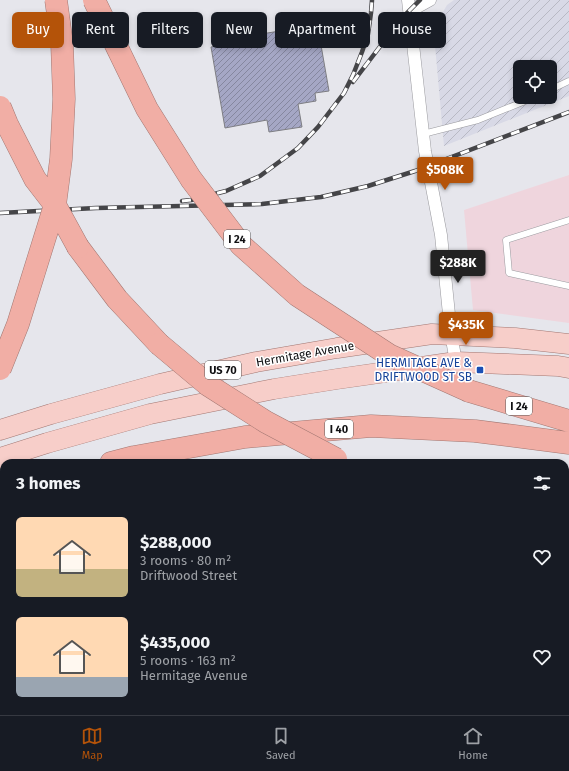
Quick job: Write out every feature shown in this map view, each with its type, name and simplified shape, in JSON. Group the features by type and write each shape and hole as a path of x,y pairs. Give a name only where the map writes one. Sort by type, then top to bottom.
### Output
{"highway":[{"path":"0,369 18,324 55,205 61,159 64,99 62,44 56,0"},
{"name":"I 24","path":"94,0 147,109 191,179 241,245 297,295 389,355 469,391 569,421"},
{"path":"0,107 34,179 54,205 78,247 117,299 159,344 208,385 266,422 336,459"},
{"name":"I 40","path":"126,459 245,437 371,426 475,431 569,443"}],"main road":[{"name":"Hermitage Avenue","path":"0,430 51,414 160,384 256,362 337,348 432,334 515,338 569,344"},
{"name":"US 70","path":"0,458 47,442 150,414 280,388 456,362 558,366 569,368"}],"street":[{"path":"430,0 409,5 425,151 441,235 451,334 456,362"}],"lane":[{"path":"557,87 569,82"},
{"path":"423,134 478,120 518,104"},
{"path":"569,220 506,240 509,273 569,286"}],"shaded area":[{"path":"454,0 569,0 569,96 557,101 557,60 513,60 513,104 549,104 444,146 435,48 446,48 446,12 443,12 447,5"},
{"path":"569,175 569,323 473,310 464,210"}],"building":[{"path":"275,32 275,48 321,48 329,91 315,93 316,101 298,104 302,127 269,132 267,120 225,128 211,48 267,48 267,33"}],"railway":[{"path":"182,201 226,191 260,176 298,148 318,127 344,93 353,75 368,34 372,0"},
{"path":"353,82 401,19 420,0"},
{"path":"0,213 96,208 262,204 321,197 368,186 415,171 569,112"}],"place":[{"name":"HERMITAGE AVE & DRIFTWOOD ST SB","path":"480,370"}]}
